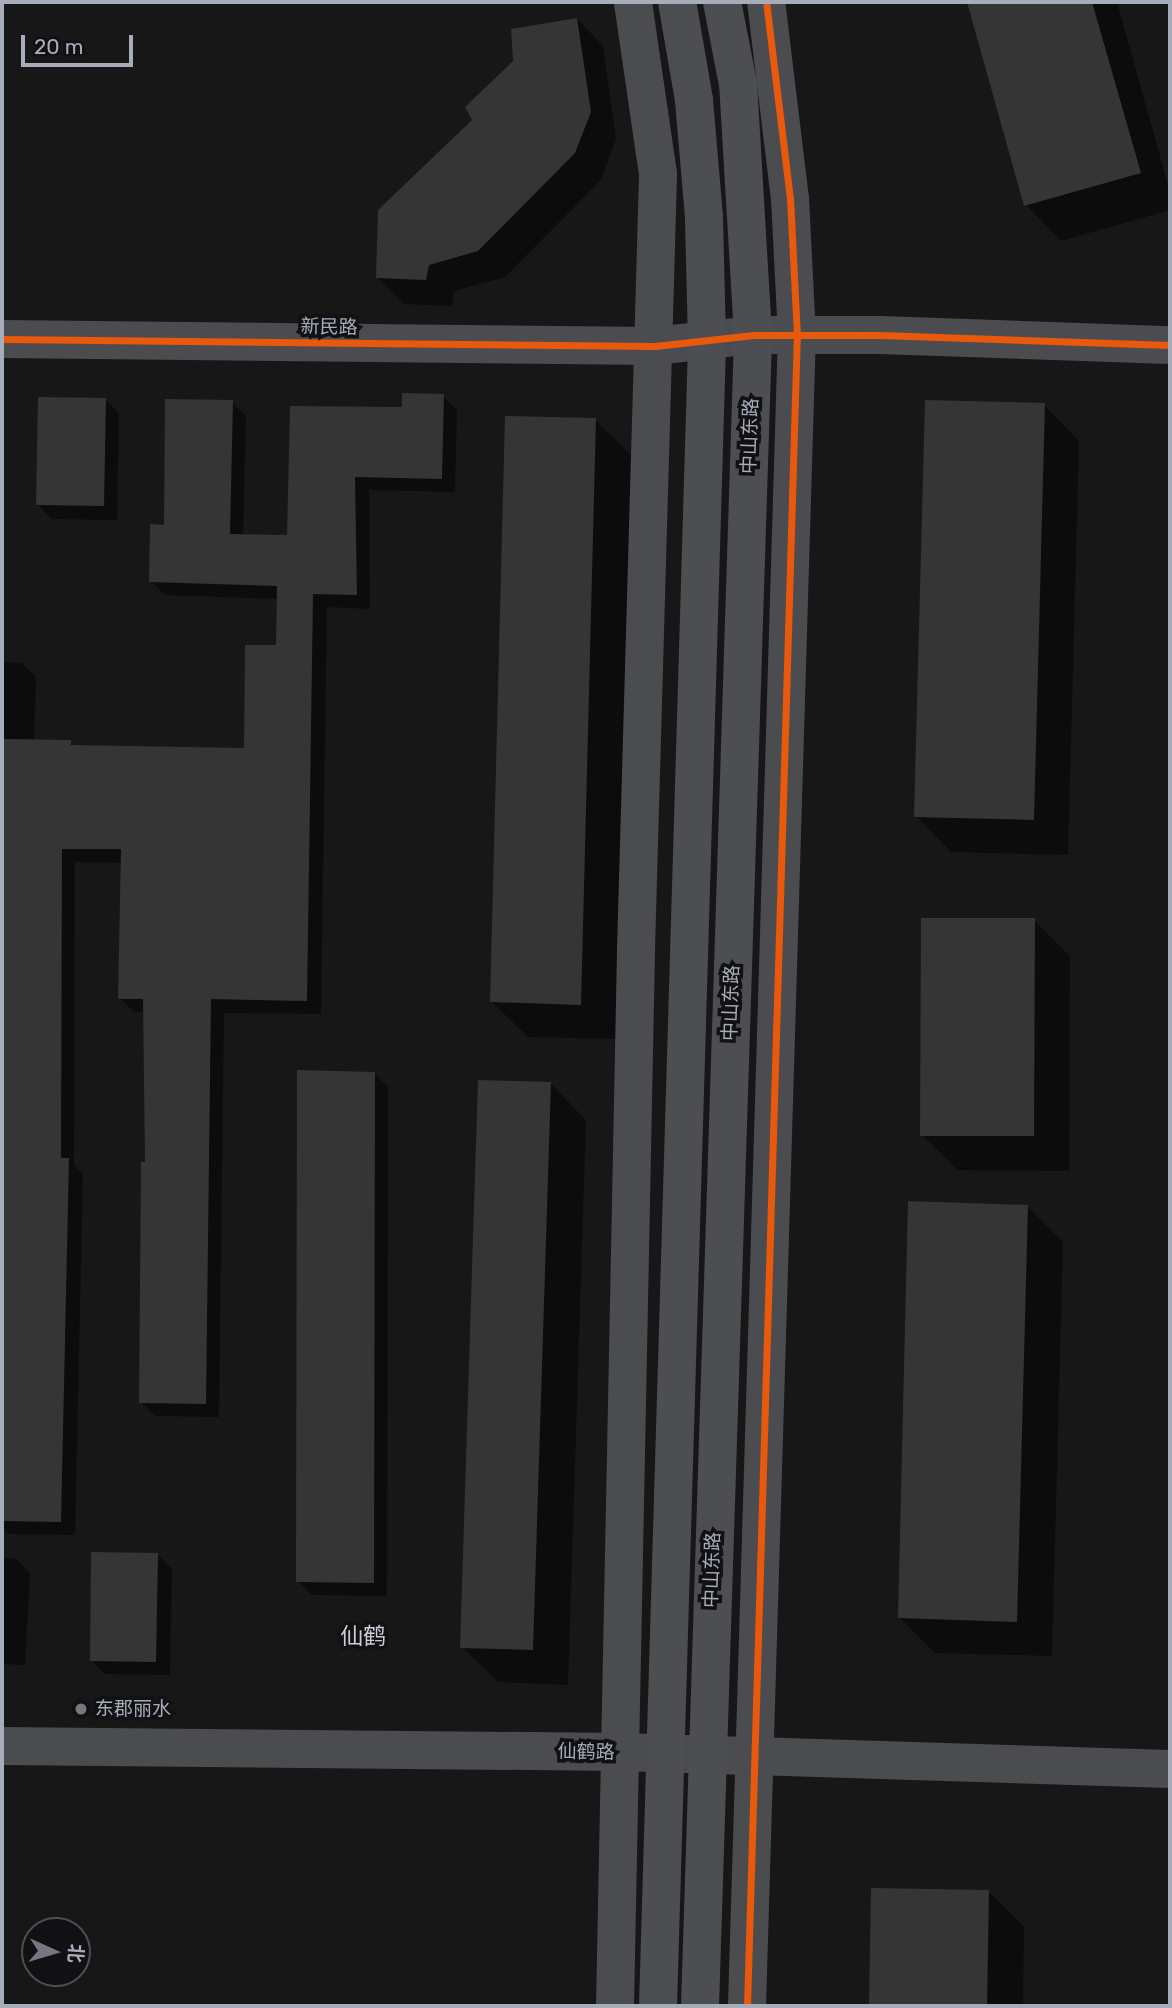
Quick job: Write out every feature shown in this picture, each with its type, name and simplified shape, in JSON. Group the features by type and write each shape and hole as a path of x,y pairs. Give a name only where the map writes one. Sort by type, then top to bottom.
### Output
{"main road":[{"path":"658,2006 707,341 704,217 694,100 677,2"},
{"name":"中山东路","path":"700,2006 753,335 738,84 722,2"}],"street":[{"path":"615,2006 636,963 658,174 633,2"},
{"path":"747,2006 752,1756 797,337 790,199 766,2"},
{"name":"新民路","path":"2,340 655,346 753,335 1170,345"},
{"name":"仙鹤路","path":"2,1746 622,1752 1170,1769"}],"building":[{"path":"967,2 1092,2 1141,173 1024,206"},
{"path":"577,18 591,112 575,153 478,251 429,265 426,280 376,278 378,210 472,120 465,107 513,61 511,29"},
{"path":"402,393 444,394 442,479 355,477 357,595 313,594 307,1001 211,999 206,1404 139,1403 141,1162 145,1162 143,999 118,999 121,849 62,849 61,1158 69,1158 61,1522 2,1521 4,739 71,740 71,745 244,748 245,645 276,645 277,586 149,582 150,524 164,525 165,399 233,400 230,534 287,535 290,406 402,407"},
{"path":"38,397 106,398 104,506 36,505"},
{"path":"925,400 1045,403 1034,820 914,817"},
{"path":"505,416 596,418 581,1005 490,1002"},
{"path":"921,918 1035,918 1034,1136 920,1136"},
{"path":"297,1070 375,1072 374,1583 296,1582"},
{"path":"478,1080 551,1082 533,1650 460,1648"},
{"path":"908,1201 1028,1205 1017,1622 898,1618"},
{"path":"91,1552 158,1553 156,1662 90,1661"},
{"path":"871,1888 989,1890 987,2006 869,2006"}],"cycle path":[{"path":"747,2006 797,336 790,199 766,2"},
{"path":"2,339 655,346 753,335 880,335 1170,345"}],"place":[{"name":"东郡丽水","path":"81,1709"}],"district":[{"name":"仙鹤","path":"363,1636"}]}
